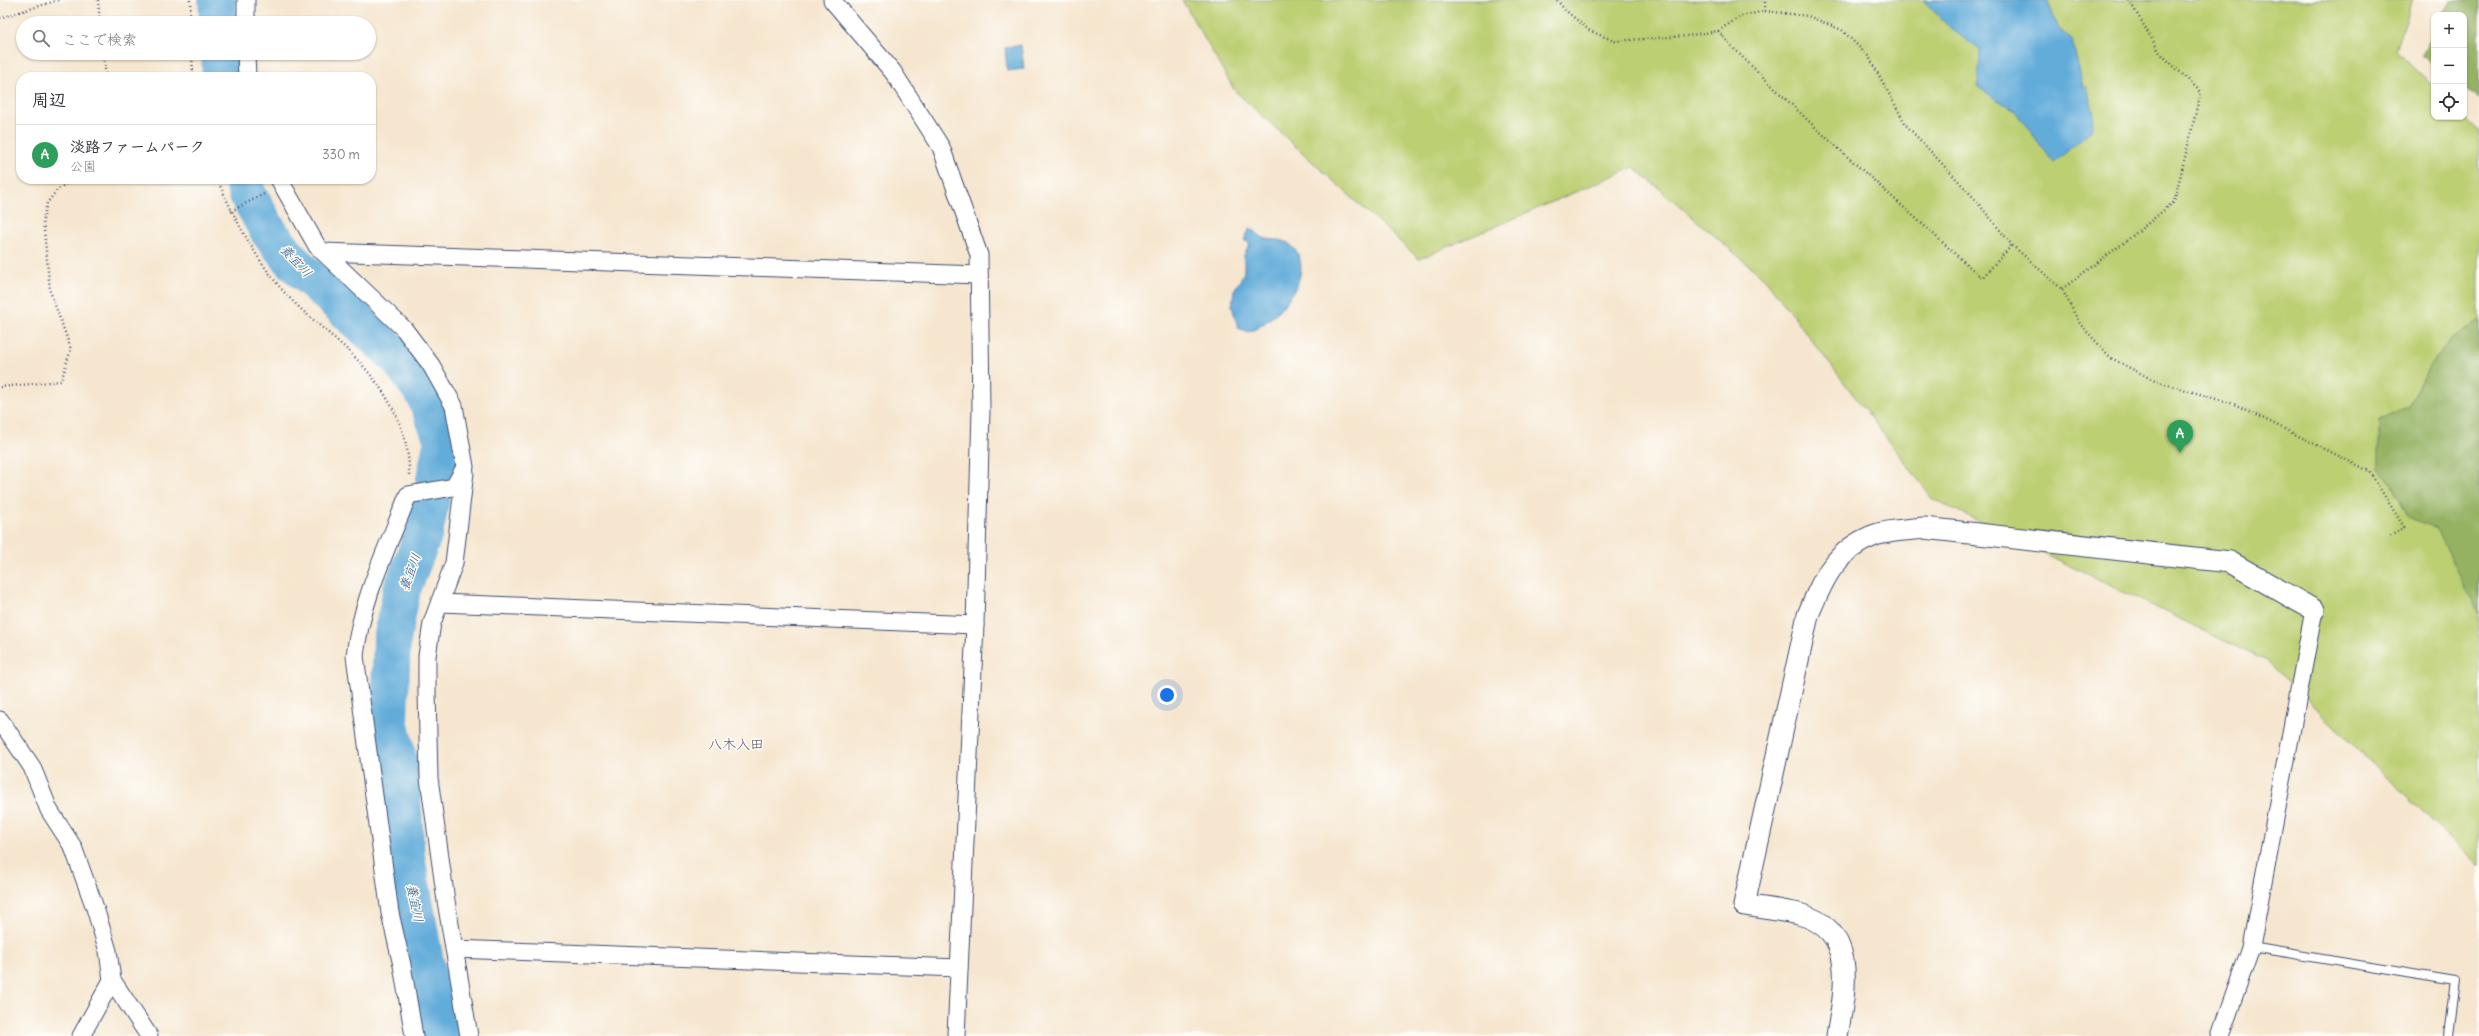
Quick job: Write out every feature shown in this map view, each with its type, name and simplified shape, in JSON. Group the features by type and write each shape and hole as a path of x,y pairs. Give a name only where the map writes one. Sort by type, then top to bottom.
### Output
{"street":[{"path":"246,0 246,16"},
{"path":"832,0 893,72 941,147 979,255 981,410 974,625 956,1036"},
{"path":"246,60 247,72"},
{"path":"276,184 317,246 404,329 431,365 454,406 466,467 458,543 440,603 432,623 427,656 428,778 469,1036"},
{"path":"323,252 979,275"},
{"path":"414,1036 402,964 390,913 355,656 358,630 366,604 408,495 454,487 466,467"},
{"path":"1837,1036 1846,983 1844,960 1835,938 1821,923 1800,915 1744,905 1808,615 1823,579 1841,554 1875,535 1924,528 2230,562 2314,610 2251,946 2220,1036"},
{"path":"440,603 974,625"},
{"path":"0,720 32,767 49,810 73,847 108,951 112,980 149,1036"},
{"path":"454,949 959,968"},
{"path":"82,1036 112,980"}],"lane":[{"path":"2251,946 2455,981 2448,1036"}],"path":[{"path":"0,18 59,0"},
{"path":"98,0 99,16"},
{"path":"190,0 191,16"},
{"path":"1558,0 1565,10 1590,31 1616,41 1686,36 1718,31 1741,16 1765,11 1808,16 1842,30 1869,57 1906,125 1973,197 2012,245 2062,289 2080,324 2111,358 2155,381 2234,404 2369,471 2404,527 2388,538"},
{"path":"1765,0 1765,11"},
{"path":"2062,289 2130,238 2174,202 2201,92 2160,53 2129,0"},
{"path":"1718,31 1733,48 1820,131 1982,278 2012,245"},
{"path":"104,60 105,72"},
{"path":"192,60 193,72"},
{"path":"0,387 61,381 70,356 71,349 50,291 43,220 47,203 57,190 66,184"},
{"path":"220,184 231,211 250,245 279,286 306,314 342,345 390,402 401,424 406,444 410,468 408,495"},
{"path":"231,211 276,184"}],"green space":[{"path":"1182,0 2413,0 2396,50 2431,84 2431,120 2467,120 2479,131 2479,866 2268,662 1933,499 1765,279 1634,167 1419,259 1235,91"},
{"path":"2451,0 2479,0 2479,100 2467,90 2467,12 2445,12"},
{"path":"2431,37 2431,63 2421,55"},
{"path":"2479,321 2479,615 2437,529 2408,517 2395,490 2379,467 2379,420 2409,406 2429,367 2452,338"}],"water":[{"path":"1923,0 2047,0 2059,29 2072,40 2083,87 2087,87 2094,115 2091,130 2054,163 2015,111 1978,87 1980,50 1950,28"},
{"path":"1021,45 1024,69 1007,71 1005,48"},
{"path":"1250,228 1260,236 1284,241 1291,245 1299,256 1301,269 1298,282 1282,307 1271,318 1249,332 1238,328 1232,306 1234,290 1244,274 1244,255 1250,244 1244,240"}],"waterway":[{"name":"養宜川","path":"217,0 218,16"},
{"name":"養宜川","path":"220,60 221,72"},
{"name":"養宜川","path":"244,184 247,193 269,232 293,262 397,357 424,393 443,440 424,533 402,589 392,640 389,720 400,769 406,856 425,962 441,1036"}],"place":[{"name":"淡路ファームパーク","path":"2180,453"}],"district":[{"name":"八木入田","path":"736,744"}]}
